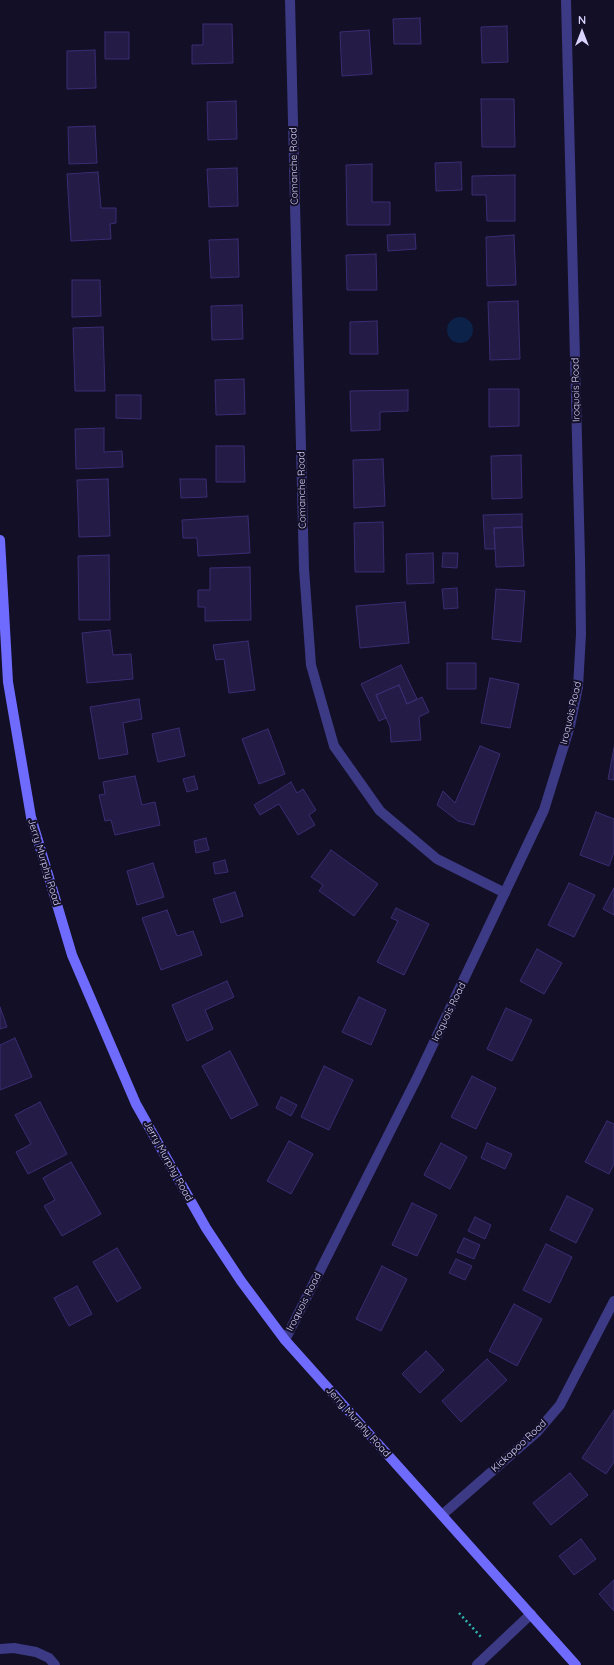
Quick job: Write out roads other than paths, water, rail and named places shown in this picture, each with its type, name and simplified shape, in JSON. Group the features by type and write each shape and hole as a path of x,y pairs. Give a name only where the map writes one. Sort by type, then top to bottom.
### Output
{"street":[{"name":"Comanche Road","path":"290,0 304,569 311,665 334,746 380,811 437,859 505,893"},
{"name":"Iroquois Road","path":"285,1340 418,1076 544,810 570,726 578,687 581,634 566,0"},
{"name":"Jerry Murphy Road","path":"0,540 8,682 31,817 72,955 136,1104 206,1228 241,1281 285,1340 576,1665"},
{"name":"Kickapoo Road","path":"442,1515 537,1432 560,1405 614,1301"},
{"path":"477,1665 531,1614"},
{"path":"0,1650 14,1648 36,1652 49,1658 55,1665"}],"water":[{"path":"460,317 469,321 473,330 469,339 460,343 451,339 447,330 451,321"}]}
